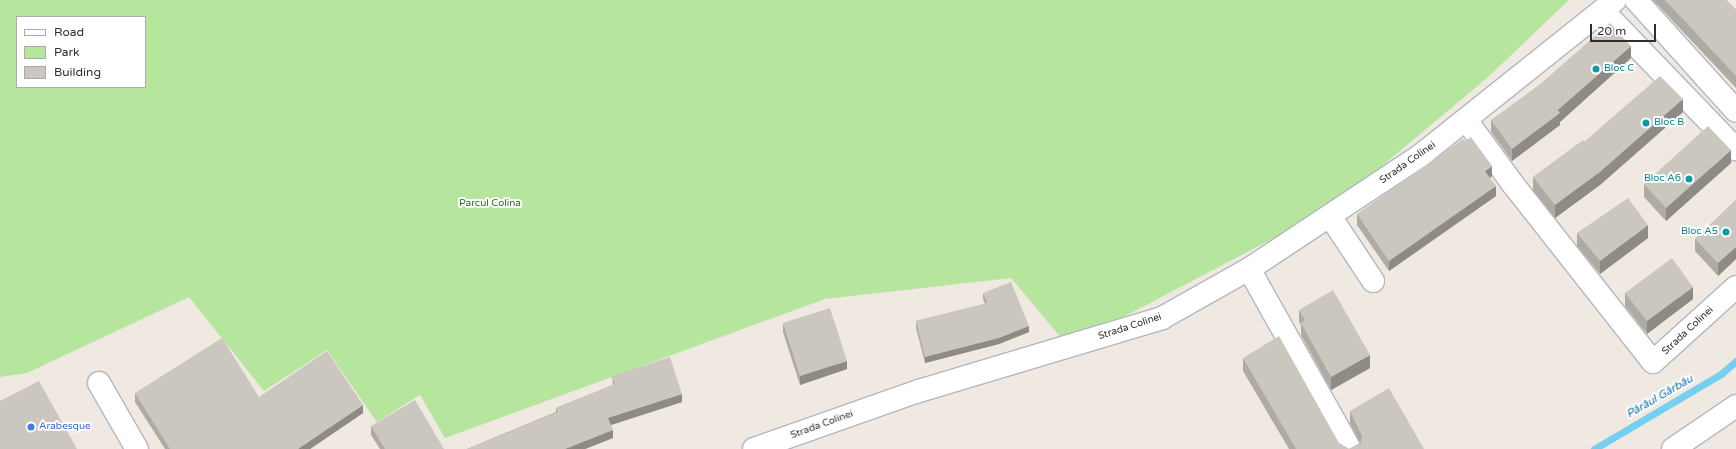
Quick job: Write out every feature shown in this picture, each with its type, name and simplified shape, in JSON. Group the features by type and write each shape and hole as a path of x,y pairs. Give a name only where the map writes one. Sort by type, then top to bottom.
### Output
{"street":[{"path":"1636,0 1736,111"},
{"name":"Strada Colinei","path":"754,449 919,391 1162,318 1249,269 1421,156 1467,121 1609,5 1736,149"},
{"name":"Strada Colinei","path":"1467,121 1521,195 1653,362 1736,287"},
{"path":"1330,216 1373,281"},
{"path":"1249,269 1350,449"},
{"path":"99,383 137,449"},
{"path":"1673,449 1736,406"}],"green space":[{"name":"Parcul Colina","path":"0,0 1569,0 1487,78 1333,207 1068,346 1011,278 825,299 445,438 420,395 377,422 327,350 264,391 189,297 27,373 0,377"}],"building":[{"path":"1665,0 1726,0 1736,10 1736,76"},
{"path":"1610,23 1631,46 1558,110 1560,113 1512,149 1491,120 1539,85"},
{"path":"1660,76 1683,99 1600,172 1555,205 1533,177 1583,140 1584,142"},
{"name":"Bloc A6","path":"1708,126 1731,150 1666,208 1644,184"},
{"path":"1471,137 1492,166 1485,171 1496,186 1389,261 1357,214 1463,139 1465,141"},
{"path":"1628,198 1648,225 1600,261 1577,233"},
{"name":"Bloc A5","path":"1736,200 1736,247 1718,263 1695,239"},
{"path":"1672,258 1693,287 1647,321 1625,293"},
{"path":"1011,282 1029,326 999,338 925,357 916,321 987,303 983,293"},
{"path":"1333,290 1370,355 1331,377 1301,323 1305,320 1299,310"},
{"path":"830,308 847,361 800,376 783,323"},
{"path":"1279,336 1339,443 1349,449 1296,449 1243,358"},
{"path":"222,338 259,397 327,351 363,405 298,449 170,449 135,393"},
{"path":"670,357 682,394 608,418 613,430 565,449 467,449 558,412 556,408 615,384 612,376"},
{"name":"Arabesque","path":"39,381 77,449 0,449 0,401"},
{"path":"1389,388 1424,449 1349,449 1361,443 1362,436 1350,411"},
{"path":"415,400 444,449 385,449 371,426"}],"waterway":[{"name":"Pârâul Gârbău","path":"1594,449 1721,374 1736,361"}],"place":[{"name":"Bloc C","path":"1596,69"},
{"name":"Bloc B","path":"1646,123"},
{"name":"Bloc A6","path":"1689,179"},
{"name":"Bloc A5","path":"1726,232"},
{"name":"Arabesque","path":"31,427"}]}
